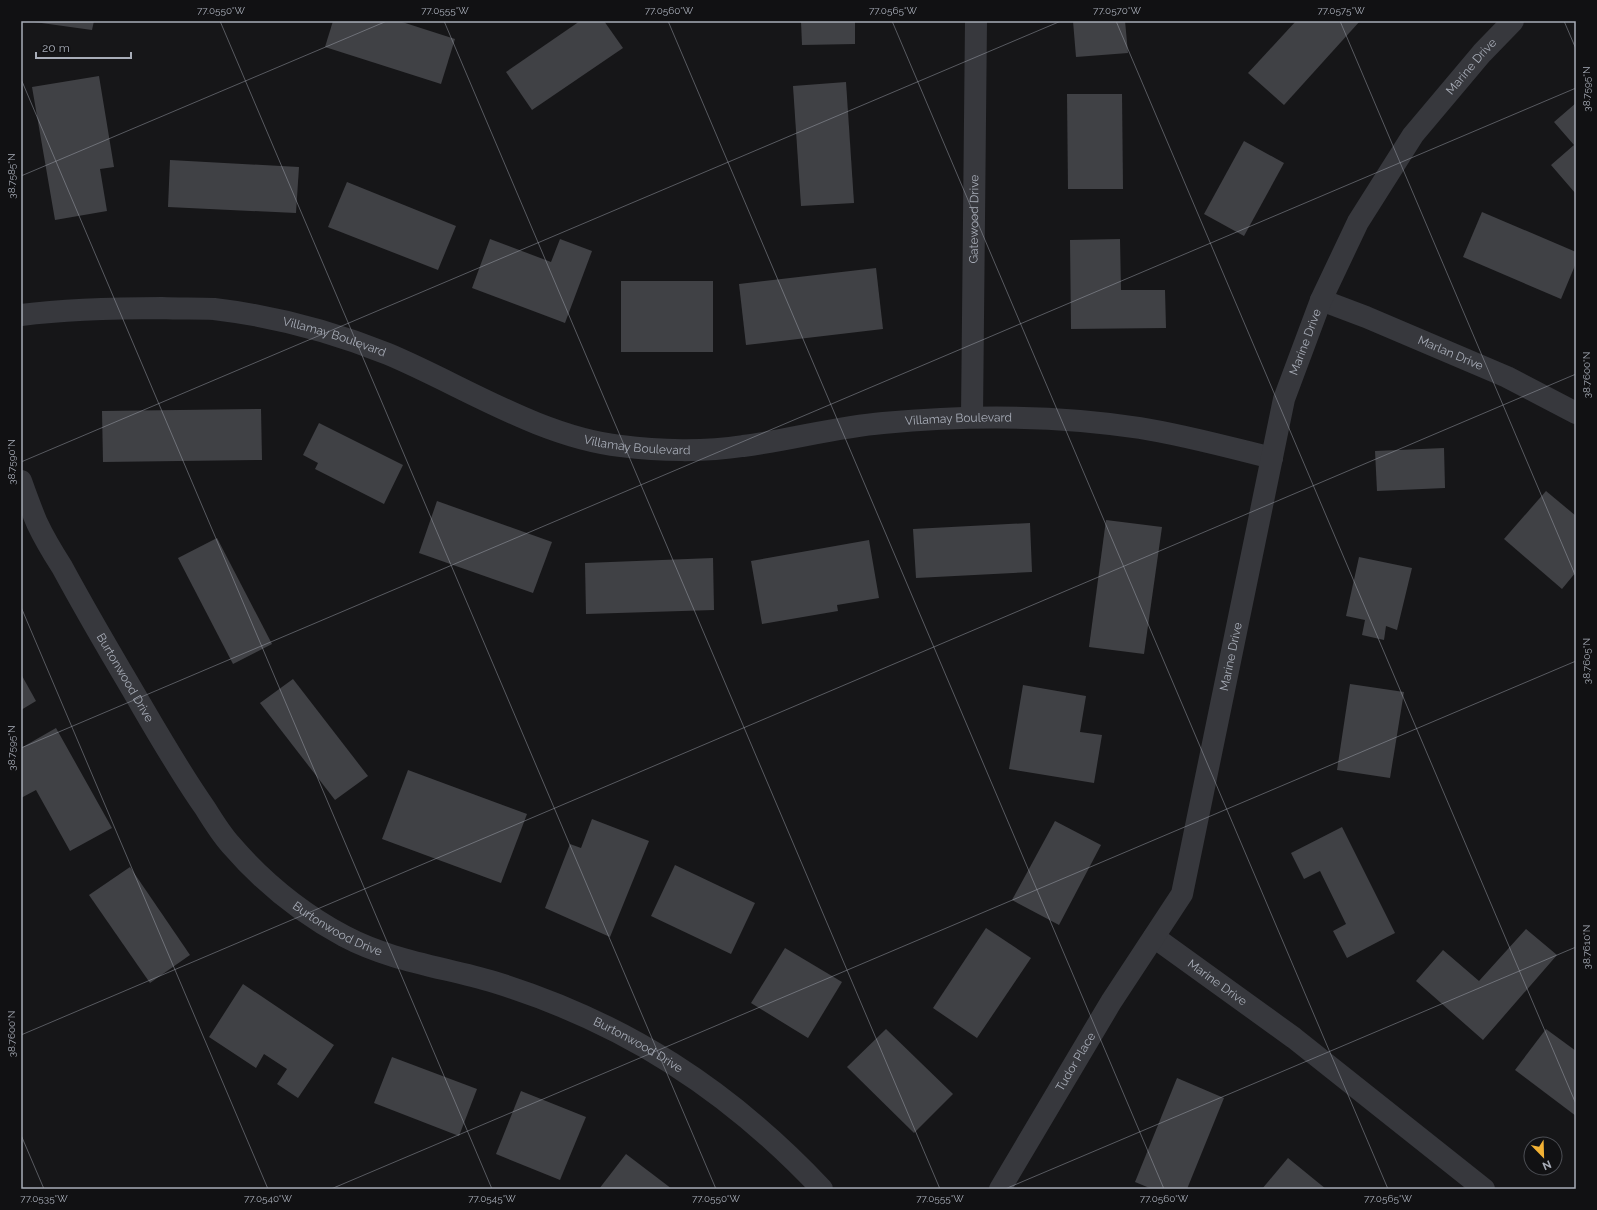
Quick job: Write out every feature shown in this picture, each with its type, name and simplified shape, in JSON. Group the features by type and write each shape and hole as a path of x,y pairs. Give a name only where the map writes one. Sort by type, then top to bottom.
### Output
{"street":[{"name":"Gatewood Drive","path":"972,417 976,21"},
{"name":"Marine Drive","path":"1484,1189 1294,1038 1154,937 1182,894 1187,878 1284,400 1321,300 1358,222 1413,135 1482,53 1513,21"},
{"name":"Marlan Drive","path":"1321,300 1366,316 1507,377 1576,413"},
{"name":"Villamay Boulevard","path":"21,315 107,307 211,309 265,317 323,331 387,354 550,429 587,440 620,446 676,449 739,447 880,423 972,417 1060,420 1139,428 1203,441 1272,458"},
{"name":"Burtonwood Drive","path":"21,481 42,532 84,607 189,786 228,842 251,868 275,889 318,921 347,937 400,958 494,982 587,1017 637,1041 675,1064 721,1096 792,1158 822,1189"},
{"name":"Tudor Place","path":"1000,1189 1111,1002 1154,937"}],"building":[{"path":"27,21 94,21 92,30"},
{"path":"333,21 399,21 455,39 441,84 325,47"},
{"path":"580,21 604,21 623,48 532,110 506,72"},
{"path":"801,21 855,21 855,44 802,45"},
{"path":"1073,21 1125,21 1128,53 1076,57"},
{"path":"1296,21 1360,21 1284,105 1248,73"},
{"path":"99,76 114,167 100,169 107,211 55,220 32,87"},
{"path":"846,82 854,203 801,206 793,86"},
{"path":"1067,94 1122,94 1123,189 1068,189"},
{"path":"1576,103 1576,194 1551,165 1574,145 1554,122"},
{"path":"1244,141 1284,163 1244,236 1204,214"},
{"path":"170,160 299,167 296,213 168,207"},
{"path":"347,182 456,226 438,270 328,227"},
{"path":"1482,212 1576,252 1576,263 1561,299 1463,257"},
{"path":"490,239 551,262 560,239 592,251 565,323 472,288"},
{"path":"1120,239 1121,290 1165,290 1166,328 1071,329 1070,240"},
{"path":"876,268 883,329 746,345 739,284"},
{"path":"621,281 713,281 713,352 621,352"},
{"path":"261,409 262,460 103,462 102,411"},
{"path":"319,423 403,465 384,504 315,469 318,463 303,455"},
{"path":"1444,448 1445,488 1377,491 1375,451"},
{"path":"1546,491 1576,516 1576,572 1562,589 1504,539"},
{"path":"437,501 552,542 533,593 419,553"},
{"path":"1106,520 1162,527 1144,654 1089,647"},
{"path":"1030,523 1032,572 916,578 913,529"},
{"path":"217,538 272,644 233,664 178,558"},
{"path":"869,540 879,598 837,605 838,611 762,624 751,561"},
{"path":"1359,557 1412,568 1397,630 1386,626 1384,640 1362,635 1365,620 1346,616"},
{"path":"713,558 714,610 586,614 585,563"},
{"path":"21,674 36,701 21,710"},
{"path":"293,679 368,776 335,800 260,703"},
{"path":"1350,684 1404,692 1390,778 1337,770"},
{"path":"1023,685 1086,696 1080,732 1102,735 1094,783 1009,769"},
{"path":"56,728 112,828 70,851 36,790 21,798 21,748"},
{"path":"408,770 527,814 501,883 382,839"},
{"path":"592,819 649,841 610,937 545,908 570,844 581,848"},
{"path":"1055,821 1101,845 1059,925 1012,900"},
{"path":"1342,827 1395,933 1347,958 1333,931 1346,924 1320,871 1304,879 1291,853"},
{"path":"675,865 755,903 731,954 651,916"},
{"path":"130,867 190,955 150,983 89,895"},
{"path":"986,928 1031,958 977,1038 933,1008"},
{"path":"1526,929 1557,955 1483,1040 1416,981 1443,950 1479,981"},
{"path":"785,948 842,982 808,1038 751,1003"},
{"path":"243,984 334,1045 298,1098 277,1084 287,1069 264,1054 256,1068 209,1037"},
{"path":"886,1029 953,1094 914,1133 847,1067"},
{"path":"1546,1029 1576,1051 1576,1116 1515,1070"},
{"path":"392,1057 477,1089 459,1136 374,1103"},
{"path":"1177,1078 1224,1098 1187,1189 1152,1189 1135,1182"},
{"path":"521,1091 586,1117 560,1180 496,1154"},
{"path":"626,1154 672,1189 599,1189"},
{"path":"1288,1158 1326,1189 1262,1189"}]}
